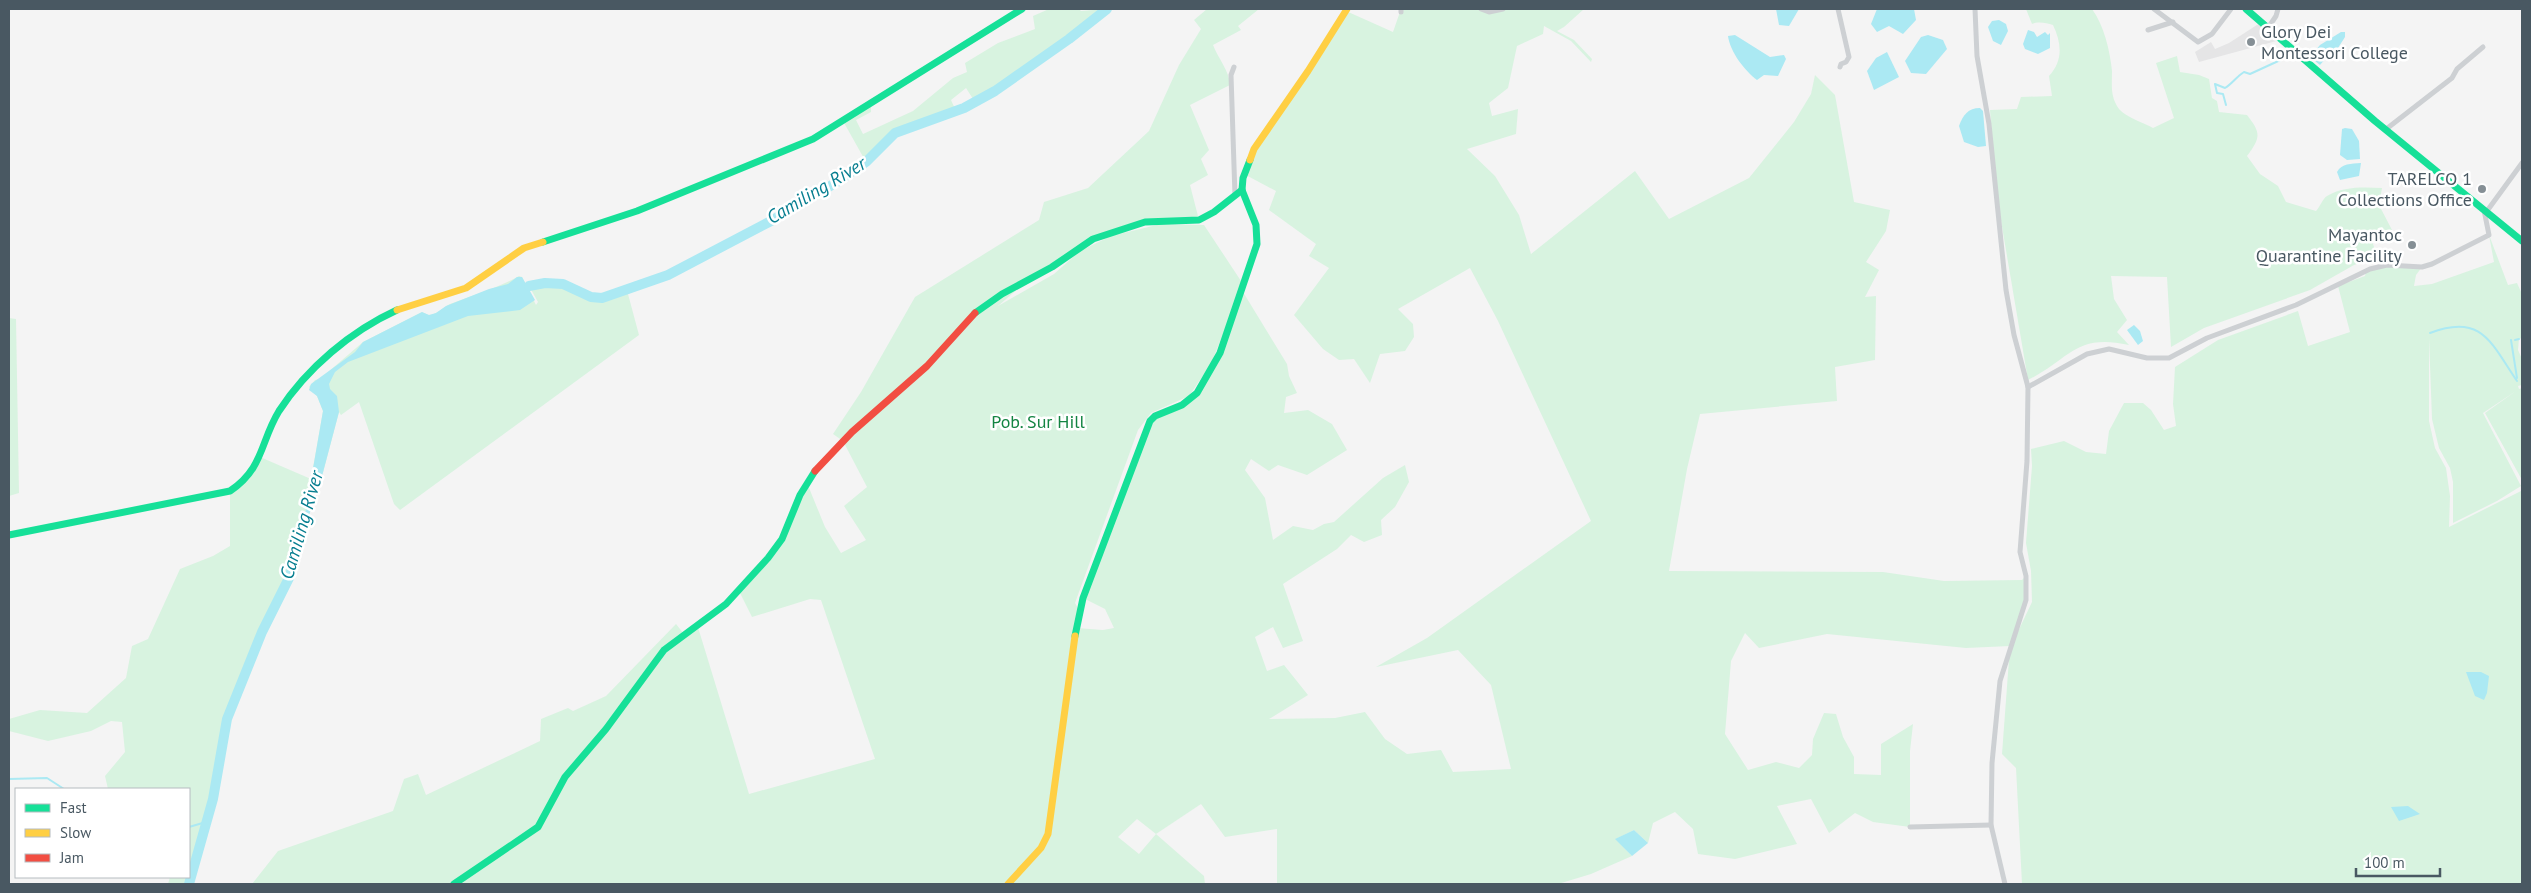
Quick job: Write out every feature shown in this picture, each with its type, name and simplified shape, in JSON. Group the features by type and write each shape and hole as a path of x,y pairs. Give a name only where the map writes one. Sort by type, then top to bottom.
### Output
{"street":[{"path":"9,535 215,494 238,487 249,475 260,457 278,413 294,390 343,342 374,322 404,307 466,288 524,248 637,211 743,166 813,139 1022,9"},
{"path":"1008,884 1041,848 1048,834 1076,628 1083,598 1120,504 1143,435 1152,418 1182,405 1197,393 1220,353 1243,292 1258,237 1256,225 1242,190 1243,178 1254,149 1347,9"},
{"path":"1481,9 1489,12 1503,9"},
{"path":"1838,9 1849,57 1846,62 1840,64 1840,67"},
{"path":"1975,9 1977,56 1989,124 2006,290 2014,335 2028,387 2027,461 2020,552 2026,576 2026,600 2000,681 1992,763 1991,825 2005,884"},
{"path":"2154,9 2198,42 2201,42 2218,26 2231,9"},
{"path":"2246,9 2386,130 2522,241"},
{"path":"2268,28 2278,9"},
{"path":"2148,30 2173,22"},
{"path":"2386,130 2452,78 2457,69 2483,48"},
{"path":"1234,67 1231,75 1235,197"},
{"path":"2028,387 2087,354 2109,349 2147,358 2169,358 2207,338 2296,305 2370,269 2387,265 2422,266 2432,264 2489,236 2485,211 2522,163"},
{"path":"454,884 538,827 565,777 606,729 664,650 726,604 768,558 782,539 800,495 817,467 852,432 927,366 973,314 1002,294 1052,267 1093,239 1138,224 1170,219 1199,220 1235,197 1242,190"},
{"path":"1910,827 1991,825"}],"shaded area":[{"name":"Glory Dei Montessori College","path":"2260,23 2280,40 2199,62 2195,52 2211,42 2215,49 2229,43"}],"green space":[{"path":"1049,9 1079,9 1081,11 1107,9 1059,46 975,102 966,88 951,100 956,111 895,133 866,162 843,121 871,104 871,112 856,120 863,134 913,111 953,78 967,72 965,63 998,43 1035,29 1033,16"},
{"name":"Pob. Sur Hill","path":"1207,9 1259,9 1238,26 1241,30 1213,45 1226,70 1230,85 1190,105 1209,150 1201,159 1208,175 1190,185 1199,220 1162,220 1110,232 1027,281 998,306 1054,274 1080,251 1111,236 1161,224 1204,225 1243,284 1211,364 1189,396 1151,413 1138,430 1075,603 1080,612 1077,628 1103,630 1114,628 1105,609 1083,598 1151,420 1182,405 1208,377 1243,292 1287,364 1289,376 1297,393 1286,397 1284,413 1308,410 1332,424 1347,450 1307,475 1278,465 1269,471 1251,459 1245,470 1265,498 1273,540 1293,526 1313,530 1324,524 1334,522 1383,478 1405,465 1409,482 1395,507 1381,520 1382,535 1364,542 1351,535 1337,549 1283,584 1303,641 1283,648 1273,627 1255,637 1267,671 1284,665 1308,695 1269,719 1335,718 1365,712 1385,739 1407,754 1441,750 1453,772 1511,769 1491,685 1458,650 1376,667 1427,638 1591,521 1498,321 1470,268 1398,309 1413,324 1414,337 1405,351 1380,354 1370,383 1354,359 1339,360 1323,349 1294,315 1329,268 1309,256 1316,244 1269,210 1276,191 1244,174 1248,164 1346,11 1393,32 1401,9 1584,9 1557,31 1574,40 1592,59 1591,62 1571,41 1544,26 1543,34 1517,46 1508,88 1489,103 1492,116 1518,109 1516,134 1467,149 1495,176 1519,215 1531,254 1635,171 1669,219 1749,178 1794,122 1811,94 1815,75 1835,95 1854,202 1890,210 1886,231 1866,262 1879,270 1865,297 1876,296 1875,360 1835,367 1837,401 1700,414 1687,469 1669,571 1883,572 1944,581 2022,580 2026,576 2026,600 2013,642 2032,602 2031,571 2026,543 2032,466 2031,449 2064,441 2086,452 2106,454 2109,431 2124,403 2143,403 2151,410 2164,430 2176,426 2173,404 2175,367 2218,340 2298,311 2308,346 2350,332 2338,286 2365,276 2366,271 2384,265 2422,267 2416,275 2414,286 2432,284 2494,262 2489,235 2508,285 2517,283 2522,294 2522,338 2519,339 2518,350 2522,359 2522,385 2518,386 2519,389 2522,388 2522,480 2485,413 2516,391 2483,413 2521,486 2497,501 2453,523 2453,482 2450,468 2439,448 2432,419 2429,338 2429,421 2435,448 2446,468 2450,496 2449,527 2521,491 2522,493 2522,884 2022,884 2016,768 2002,754 2010,646 1966,648 1827,634 1759,648 1745,633 1731,661 1725,734 1748,770 1776,762 1799,768 1812,755 1813,739 1824,713 1836,714 1843,737 1854,757 1854,774 1881,775 1881,744 1913,724 1910,751 1910,827 1873,822 1855,813 1829,833 1811,799 1777,806 1797,844 1735,859 1698,854 1693,829 1675,812 1653,823 1648,843 1634,830 1616,839 1632,856 1591,874 1558,884 1277,884 1277,829 1225,837 1201,804 1156,834 1204,876 1205,884 252,884 278,851 393,811 404,779 418,774 426,795 540,741 541,719 568,708 573,711 606,696 676,624 684,634 697,624 749,794 875,759 821,600 810,599 752,617 739,591 772,553 807,483 825,527 841,553 866,540 844,506 867,487 843,441 833,434 861,392 915,297 1039,220 1044,202 1088,188 1149,131 1179,65 1201,29 1194,20","holes":["1137,819 1156,834 1139,854 1118,837"]},
{"path":"2026,9 2092,9 2103,30 2108,47 2112,71 2112,91 2116,104 2126,115 2153,128 2174,118 2156,63 2177,56 2180,72 2199,75 2209,79 2212,98 2217,101 2219,112 2247,115 2255,126 2258,135 2257,139 2247,156 2260,174 2278,186 2286,202 2316,211 2326,197 2340,190 2361,187 2382,188 2379,205 2392,230 2369,232 2377,256 2354,265 2310,290 2204,328 2171,347 2167,277 2111,276 2114,299 2127,320 2117,332 2129,345 2096,342 2084,345 2028,380 1997,197 1990,110 2017,109 2021,97 2052,96 2049,76 2059,58 2058,39 2053,25 2040,22 2032,24"},
{"path":"668,275 628,294 639,335 400,510 394,504 359,402 341,415 339,412 317,495 302,532 290,576 262,632 227,722 213,799 190,874 190,788 108,788 105,776 125,752 122,722 111,721 91,731 48,741 9,731 9,719 40,710 87,713 126,678 132,646 148,639 180,569 213,556 230,546 230,491 239,486 260,457 311,479 323,411 317,396 309,387 315,380 320,379 363,342 422,312 429,315 434,314 450,304 494,288 519,276 522,277 536,305 538,302 529,286 543,283 563,284 591,297 602,298"},
{"path":"9,318 16,319 19,493 9,496"},
{"path":"170,878 189,878 187,884 168,884"}],"water":[{"path":"1776,9 1799,9 1789,26 1779,25"},
{"path":"1877,9 1914,9 1916,20 1903,34 1889,26 1877,32 1871,24"},
{"path":"1999,20 2006,24 2008,31 2001,45 1993,41 1988,27 1992,21"},
{"path":"2028,30 2034,32 2037,37 2045,32 2048,35 2050,33 2050,48 2038,54 2025,49 2023,44"},
{"path":"2341,32 2345,32 2345,37 2338,48 2333,50 2320,65 2310,57 2320,45"},
{"path":"1735,35 1770,57 1784,55 1786,59 1778,76 1764,75 1757,80 1752,76 1739,61 1729,42 1728,36"},
{"path":"1928,35 1943,40 1947,49 1926,74 1911,73 1905,61 1921,37"},
{"path":"1887,52 1899,77 1874,90 1867,71 1876,58"},
{"path":"1980,108 1983,111 1986,146 1978,147 1964,142 1959,126 1967,113 1972,109"},
{"path":"2342,129 2352,129 2359,141 2360,159 2347,160 2340,155"},
{"path":"2361,163 2359,176 2340,180 2337,172 2341,167"},
{"path":"517,277 522,277 535,300 520,310 468,316 348,362 335,372 329,384 330,389 337,396 339,412 317,495 302,532 323,411 317,396 309,390 311,384 355,352 363,342 422,312 429,315 436,313 446,306 489,289 508,284"},
{"path":"2134,325 2140,331 2143,341 2138,345 2127,330"},
{"path":"2466,672 2481,672 2489,676 2487,693 2484,700 2475,696"},
{"path":"2408,806 2420,814 2399,821 2391,807"},
{"path":"1634,830 1648,843 1632,856 1615,839"}],"waterway":[{"name":"Camiling River","path":"529,286 545,283 563,284 591,297 602,298 668,275 771,221 837,182 866,162 895,133 964,108 995,91 1069,39 1107,9"},
{"path":"2226,105 2223,94 2217,93 2215,84 2225,88 2244,72 2250,74 2287,57 2298,57"},
{"path":"2430,333 2448,328 2462,327 2474,329 2492,344 2517,381"},
{"path":"2515,340 2519,339"},
{"path":"2511,340 2517,378"},
{"name":"Camiling River","path":"189,884 213,799 227,719 262,632 290,576 305,520"},
{"path":"9,779 47,778 62,788"},
{"path":"190,827 206,822"}],"traffic: fast":[{"path":"543,242 637,211 813,139 1022,9"},
{"path":"2246,9 2375,121 2522,241"},
{"path":"1075,636 1083,598 1150,421 1155,416 1182,405 1197,393 1220,353 1257,244 1256,225 1242,190 1243,178 1250,160"},
{"path":"975,313 1002,294 1052,267 1093,239 1145,222 1199,220 1214,212 1242,190"},
{"path":"9,535 230,491 241,482 255,464 279,411 303,380 331,352 347,340 397,310"},
{"path":"454,884 538,827 565,777 606,729 664,650 726,604 768,558 782,539 800,495 815,471"}],"traffic: slow":[{"path":"1250,160 1254,149 1308,71 1347,9"},
{"path":"397,310 466,288 524,248 543,242"},
{"path":"1008,884 1041,848 1048,834 1075,636"}],"traffic: jam":[{"path":"815,471 852,432 927,366 975,313"}],"place":[{"name":"Glory Dei Montessori College","path":"2251,42"},
{"name":"TARELCO 1 Collections Office","path":"2482,189"},
{"name":"Mayantoc Quarantine Facility","path":"2412,245"}]}
